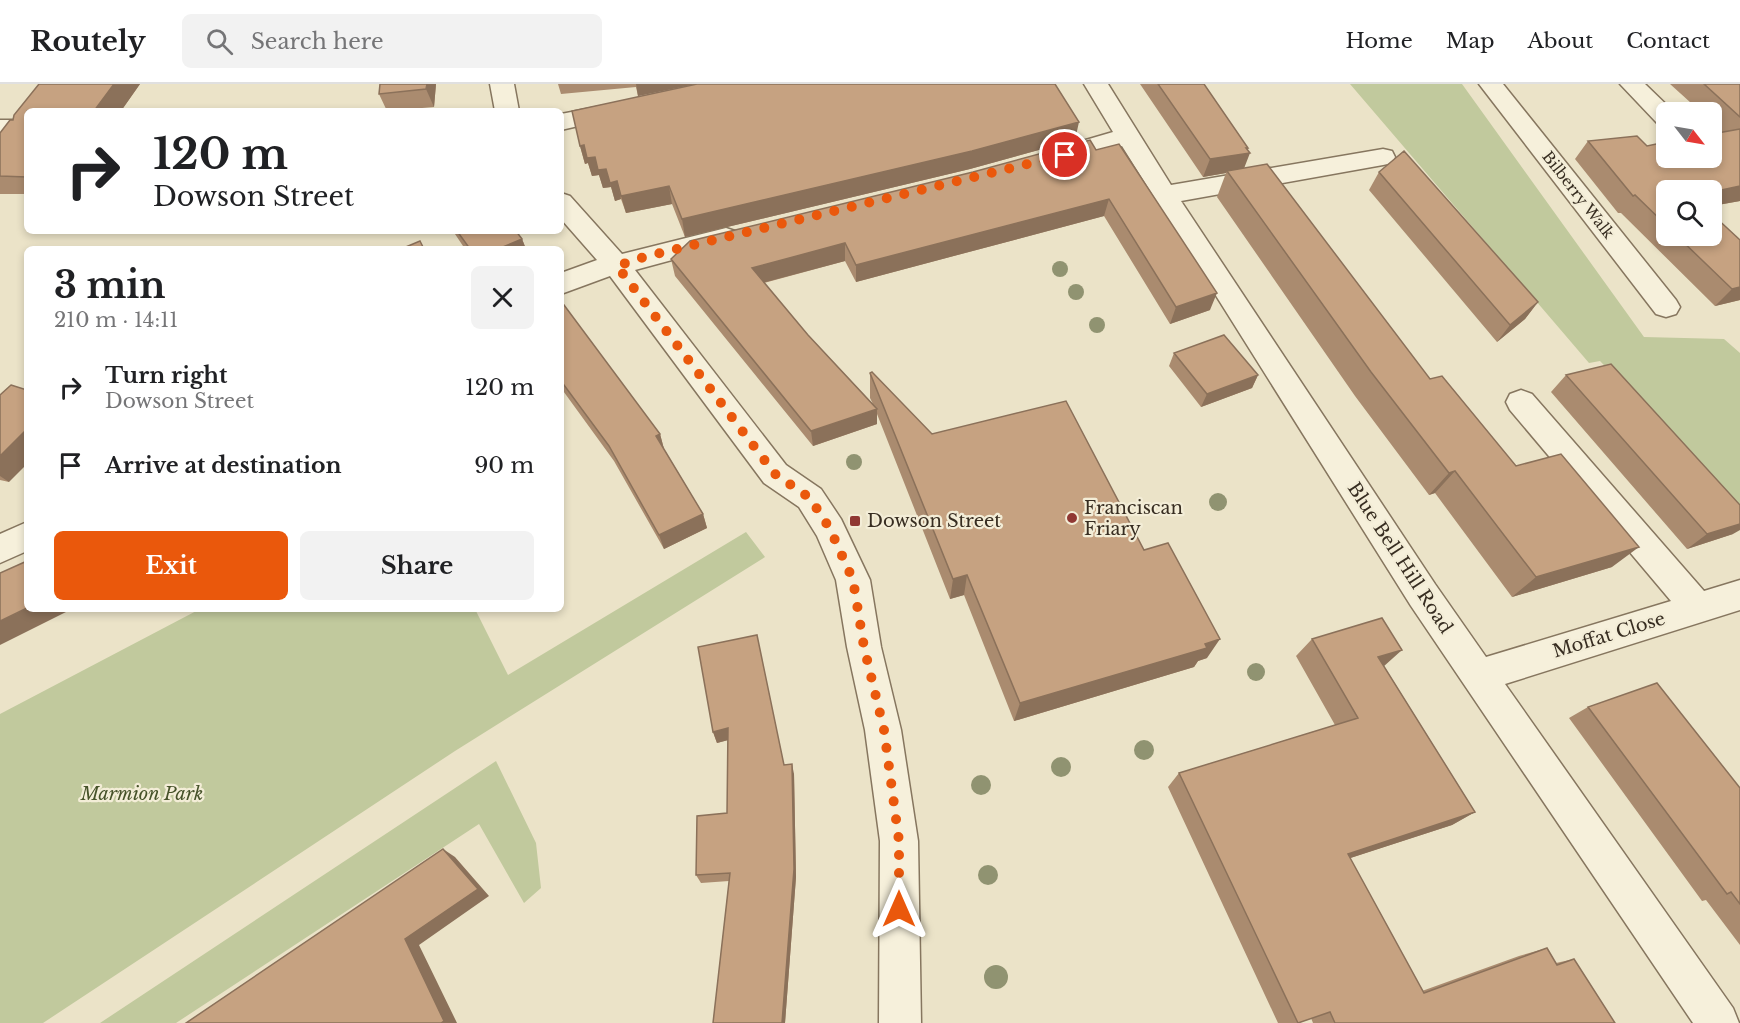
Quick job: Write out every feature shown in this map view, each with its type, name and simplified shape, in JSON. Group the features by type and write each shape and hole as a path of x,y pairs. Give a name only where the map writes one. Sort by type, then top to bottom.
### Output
{"street":[{"path":"502,84 506,108"},
{"name":"Blue Bell Hill Road","path":"1096,84 1422,595 1718,1023"},
{"name":"Bilberry Walk","path":"1491,84 1666,307"},
{"path":"1632,84 1656,108"},
{"path":"564,121 643,105"},
{"path":"0,128 24,128"},
{"path":"1032,163 1128,136"},
{"path":"1165,195 1383,157"},
{"path":"564,205 617,266 775,474 810,498 830,529 853,580 864,647 884,730 899,841 900,1023"},
{"path":"564,283 585,273 751,231"},
{"path":"1521,402 1698,608"},
{"path":"0,549 24,537"},
{"name":"Moffat Close","path":"1478,676 1740,595"}],"green space":[{"path":"1350,84 1462,84 1644,337 1724,339 1740,353 1740,507 1600,361 1589,363"},
{"name":"Marmion Park","path":"746,532 765,557 455,751 43,1023 0,1023 0,714 194,612 476,612 508,675"},
{"path":"496,761 536,843 541,888 524,903 479,824 176,1023 100,1023"}],"building":[{"path":"39,84 114,84 96,108 24,108 24,177 0,176 0,133 10,120 13,120 14,115"},
{"path":"380,84 427,84 426,89 379,94"},
{"path":"697,84 1055,84 1079,122 972,151 682,219 669,186 621,196 617,181 610,183 606,169 598,170 595,157 587,158 584,145 580,146 572,111"},
{"path":"1158,84 1204,84 1250,153 1210,159"},
{"path":"1704,84 1740,84 1740,117"},
{"path":"1740,129 1740,186 1722,190 1722,180 1656,180 1656,215 1635,195 1633,196 1588,141 1637,136 1647,146 1656,144 1656,168 1722,168 1722,132"},
{"path":"1090,140 1096,150 1119,144 1217,293 1176,307 1109,199 856,265 845,243 752,268 808,335 877,409 811,431 671,259 690,241 973,172"},
{"path":"1404,151 1538,302 1510,325 1379,172"},
{"path":"1267,164 1430,379 1442,376 1516,466 1561,454 1639,547 1536,577 1455,471 1449,473 1371,372 1227,171"},
{"path":"1722,223 1740,240 1740,287 1732,289 1687,246 1722,246"},
{"path":"459,234 518,234 522,239 505,246 468,246"},
{"path":"420,241 422,246 408,246"},
{"path":"564,305 660,434 656,436 703,514 659,535 609,446 564,385"},
{"path":"1224,335 1258,375 1207,394 1174,353"},
{"path":"1611,364 1740,505 1740,524 1707,534 1566,375"},
{"path":"872,372 932,434 1066,401 1144,550 1168,543 1220,639 1205,644 1207,648 1020,703 967,575 953,579 870,373"},
{"path":"11,385 24,389 24,432 0,456 0,395"},
{"path":"24,562 24,609 0,621 0,573"},
{"path":"1382,618 1402,650 1378,657 1475,812 1348,854 1424,993 1547,948 1557,965 1574,959 1615,1023 1335,1023 1330,1012 1298,1023 1179,773 1358,718 1312,639"},
{"path":"757,635 784,765 792,764 794,869 782,1023 713,1023 730,873 696,875 697,816 727,813 728,728 713,732 698,647"},
{"path":"1657,683 1740,788 1740,904 1731,892 1727,894 1588,707"},
{"path":"443,849 478,889 405,939 444,1021 441,1023 186,1023"}],"place":[{"name":"Franciscan Friary","path":"1072,518"},
{"name":"Dowson Street","path":"855,521"}],"route":[{"path":"899,909 899,841 884,730 864,647 853,580 843,555 810,498 775,474 617,266 644,257 1065,155"}]}
